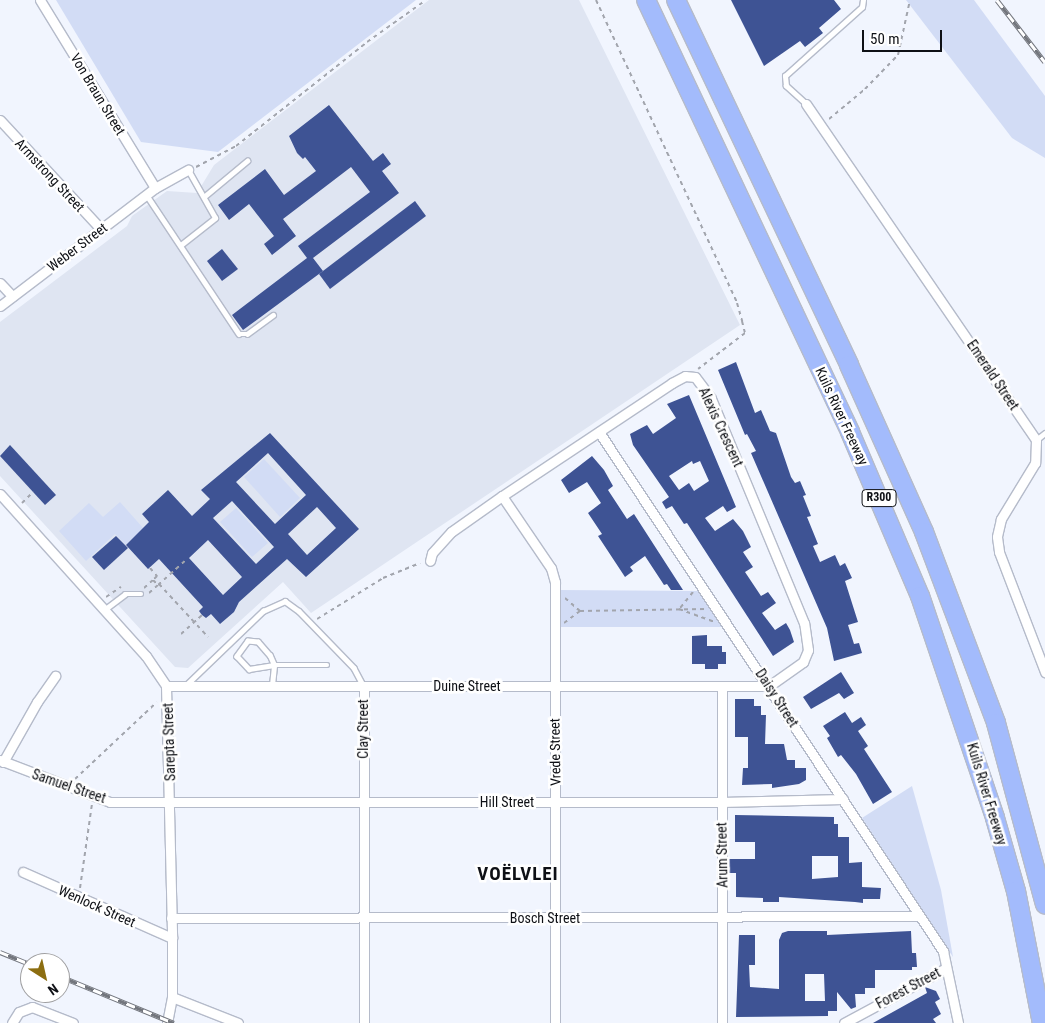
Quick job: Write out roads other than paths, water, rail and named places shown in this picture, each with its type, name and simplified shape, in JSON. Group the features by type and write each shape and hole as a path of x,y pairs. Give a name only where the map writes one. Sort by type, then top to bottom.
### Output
{"highway":[{"name":"Kuils River Freeway","path":"646,0 850,432 920,596 995,818 1016,891 1042,1023"},
{"name":"Kuils River Freeway","path":"676,0 849,365 924,532 996,723 1045,904"}],"street":[{"name":"Von Braun Street","path":"40,0 155,188"},
{"name":"Emerald Street","path":"806,104 1036,440"},
{"name":"Armstrong Street","path":"0,120 100,229"},
{"name":"Weber Street","path":"0,306 146,194 188,170"},
{"path":"0,284 12,296"},
{"name":"Alexis Crescent","path":"430,561 432,553 451,532 502,496 672,383 685,376 695,377 711,398 808,638 808,650 803,662 769,686"},
{"name":"Daisy Street","path":"599,432 943,951 958,1023"},
{"path":"1036,440 1035,463 1001,519 997,537 999,552 1045,672"},
{"name":"Sarepta Street","path":"0,494 146,656 166,686 168,700 172,938 172,997 167,1023"},
{"name":"Vrede Street","path":"502,496 550,568 554,596 555,1023"},
{"path":"1,761 36,702 56,676"},
{"name":"Duine Street","path":"166,686 769,686"},
{"name":"Clay Street","path":"364,686 364,1023"},
{"name":"Arum Street","path":"722,686 722,1023"},
{"name":"Samuel Street","path":"1,761 66,788 110,802 170,802"},
{"name":"Hill Street","path":"170,802 721,802 843,799"},
{"name":"Wenlock Street","path":"23,872 172,938"},
{"name":"Bosch Street","path":"171,918 364,919 919,916"},
{"name":"Forest Street","path":"844,1023 946,968"},
{"path":"172,997 238,1023"},
{"path":"12,1023 27,1008 37,1008 73,1023"}],"lane":[{"path":"806,104 786,86 785,76 862,6 863,0"},
{"path":"205,196 246,161"},
{"path":"182,244 214,222 214,212 188,170"},
{"path":"146,194 182,244 239,334 247,334 273,315"},
{"path":"1036,440 1045,433"},
{"path":"104,610 125,594 143,595"},
{"name":"Clay Street","path":"185,686 271,604 285,601 292,604 354,668 364,686"},
{"path":"272,686 274,666 270,656 254,640 237,652 238,659 248,669 274,666 327,665"}],"railway":[{"path":"997,0 1045,62"},
{"path":"0,952 20,960"},
{"path":"70,980 174,1023"}],"district":[{"name":"VOËLVLEI","path":"518,874"}]}
